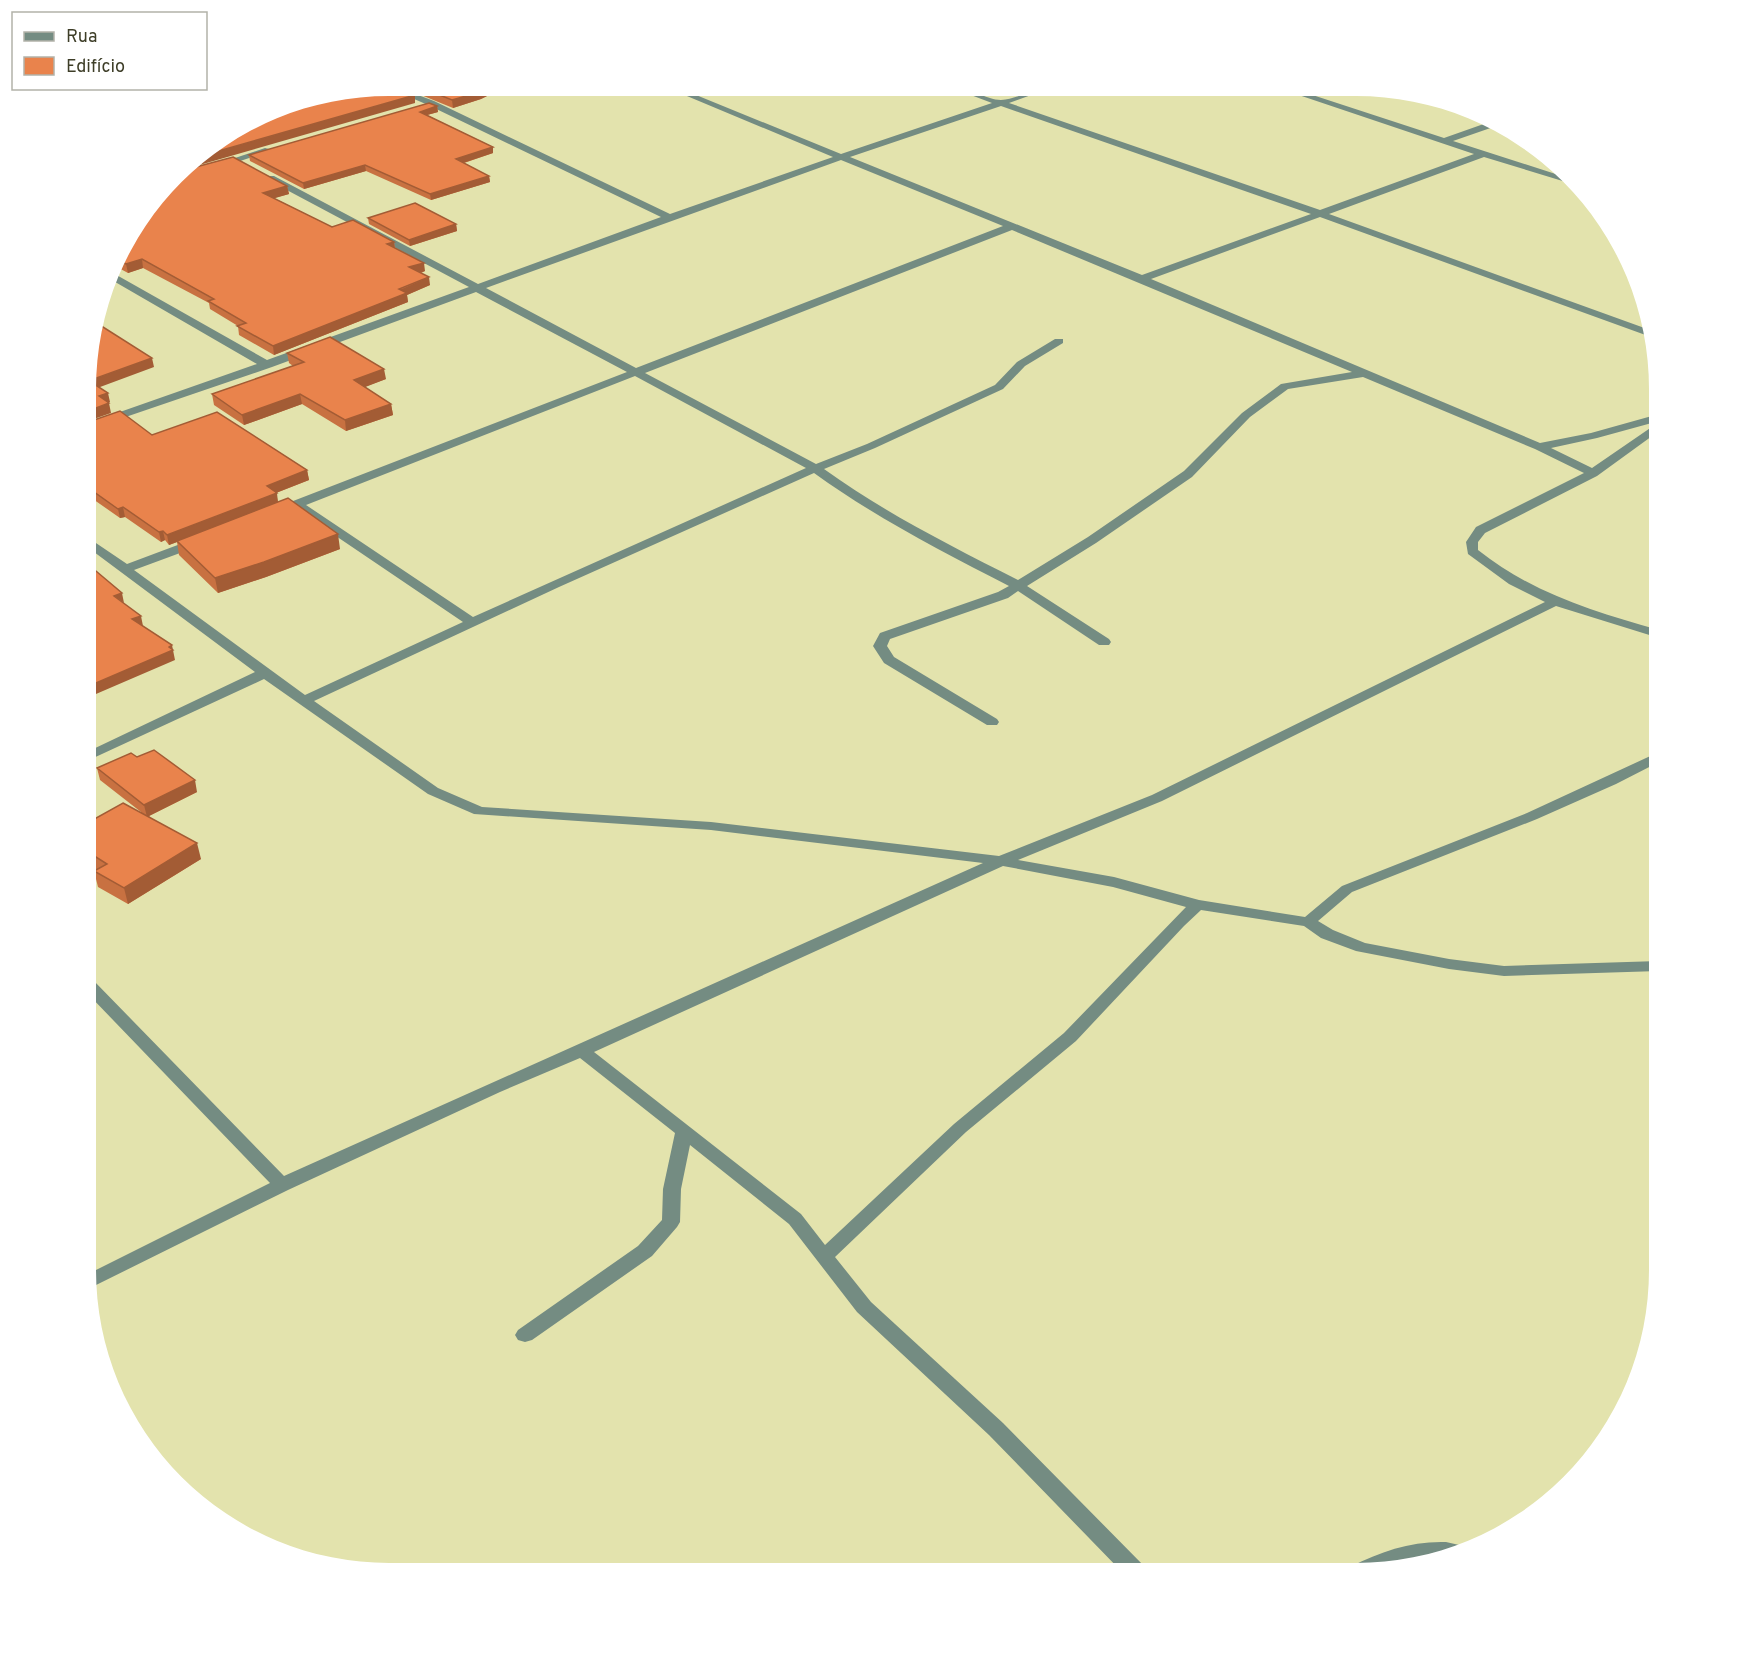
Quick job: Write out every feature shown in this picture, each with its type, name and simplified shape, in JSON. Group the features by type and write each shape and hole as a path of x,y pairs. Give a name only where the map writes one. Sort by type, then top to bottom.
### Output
{"street":[{"path":"413,96 672,219"},
{"path":"691,96 1142,279 1539,447 1593,473"},
{"path":"979,96 1322,213 1643,331"},
{"path":"96,424 268,366 474,287 1020,96"},
{"path":"1307,96 1559,178"},
{"path":"419,106 431,103"},
{"path":"1444,141 1486,126"},
{"path":"206,168 282,146"},
{"path":"1142,279 1482,154"},
{"path":"236,160 815,468 854,496 921,536 1017,585 1104,642"},
{"path":"265,516 1012,226"},
{"path":"117,279 268,366"},
{"path":"306,700 472,622 999,387 1021,364 1059,341"},
{"path":"992,722 889,660 880,646 885,636 1003,595 1092,540 1188,474 1246,415 1285,386 1366,373"},
{"path":"1539,447 1593,436 1649,420"},
{"path":"1649,431 1593,473 1480,530 1472,542 1472,551 1501,576 1554,602 1649,631"},
{"path":"297,504 472,622"},
{"path":"125,569 211,537"},
{"path":"96,547 265,673 433,791 478,811 711,826 1001,861 1114,882 1198,905 1308,922 1327,934 1362,947 1449,964 1504,970 1649,966"},
{"path":"96,1278 282,1185 494,1088 582,1051 1001,861 1157,798 1554,602"},
{"path":"96,753 265,673"},
{"path":"1308,922 1347,889 1532,816 1611,781 1649,761"},
{"path":"825,1256 960,1128 1070,1037 1178,922 1198,905"},
{"path":"96,993 282,1185"},
{"path":"582,1051 795,1218 864,1307 996,1429 1127,1563"},
{"path":"525,1335 645,1251 672,1222 672,1189 684,1130"},
{"path":"1380,1562 1388,1557 1432,1549 1440,1550"}],"building":[{"path":"411,96 218,151 260,126 313,106 370,97"},
{"path":"442,96 466,96 452,100"},
{"path":"429,103 437,106 420,112 493,147 456,159 489,176 430,194 365,165 303,183 249,155"},
{"path":"233,157 287,186 263,193 332,227 353,220 394,242 387,244 424,263 409,267 429,277 399,289 407,293 273,346 237,326 246,323 208,301 214,299 142,259 124,263 145,226 169,196 200,166"},
{"path":"415,203 456,224 409,240 368,218"},
{"path":"103,327 152,358 97,378"},
{"path":"330,337 384,369 354,380 391,404 345,420 300,394 242,415 212,394 304,362 287,353"},
{"path":"96,385 108,393 99,396 109,403 96,408"},
{"path":"120,411 152,435 217,412 307,470 267,486 277,493 167,535 123,507 118,509 96,493 96,419"},
{"path":"288,498 338,534 215,578 177,541"},
{"path":"96,571 122,593 114,596 141,616 132,619 172,645 169,647 173,650 96,683"},
{"path":"154,750 195,780 144,805 97,768 131,753 137,757"},
{"path":"123,803 197,843 124,888 96,872 107,864 96,857 96,818"}]}
